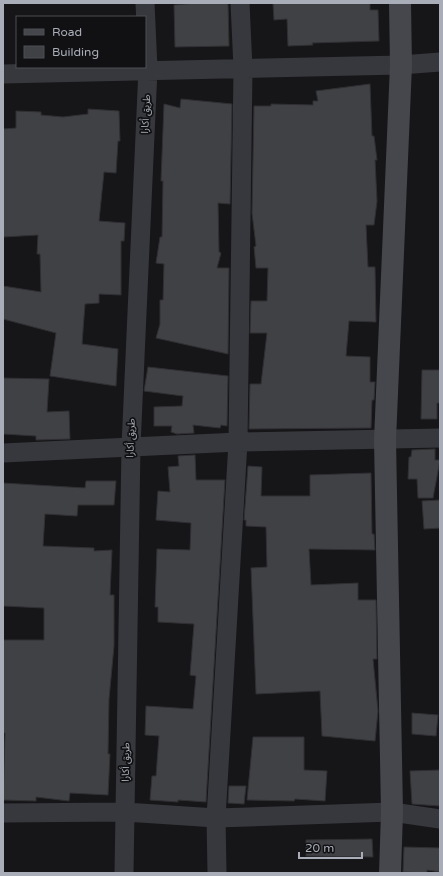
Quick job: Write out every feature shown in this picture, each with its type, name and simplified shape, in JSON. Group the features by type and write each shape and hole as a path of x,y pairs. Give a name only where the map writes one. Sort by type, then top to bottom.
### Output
{"street":[{"name":"طريق أكارا","path":"145,3 146,16"},
{"path":"216,873 216,818 238,442 243,68 240,3"},
{"path":"390,873 392,812 385,440 401,65 400,3"},
{"name":"طريق أكارا","path":"124,873 131,446 148,69 146,25"},
{"path":"3,74 148,69 401,65 440,62"},
{"path":"3,453 238,442 440,438"},
{"path":"3,813 125,812 216,818 392,812 440,819"}],"building":[{"path":"228,3 229,46 175,47 174,5"},
{"path":"273,3 370,3 370,10 378,10 379,41 312,43 313,45 288,46 287,19 274,20"},
{"path":"370,84 372,136 374,136 377,160 375,160 377,201 374,225 366,225 368,267 375,267 376,322 349,321 346,356 370,357 370,382 375,382 374,400 372,400 371,428 249,429 250,384 261,384 267,333 250,333 251,301 267,301 268,268 256,268 254,247 256,246 252,213 254,106 271,106 271,104 313,105 313,101 318,101 316,91"},
{"path":"181,99 232,104 230,204 218,203 219,252 221,253 217,268 229,268 228,354 156,338 160,324 160,300 163,300 164,264 156,263 160,237 162,237 163,181 161,181 164,104 180,108"},
{"path":"88,109 119,111 120,141 118,141 116,173 104,172 99,221 125,223 124,241 121,241 121,295 99,294 99,303 85,304 82,344 118,349 116,386 50,376 56,333 3,319 3,286 41,292 40,254 37,254 38,235 3,237 3,129 16,128 16,111 41,112 41,115 63,117 88,114"},
{"path":"148,367 228,376 227,426 221,425 220,428 193,425 194,433 177,434 171,432 172,426 154,426 154,407 182,406 183,396 144,391"},
{"path":"422,370 440,370 440,403 437,403 437,419 421,419"},
{"path":"3,378 49,379 47,412 69,411 70,439 36,440 36,436 3,434"},
{"path":"435,449 435,460 440,460 433,498 418,498 417,479 408,479 409,457 411,457 412,450"},
{"path":"195,455 196,480 225,480 206,802 150,800 152,776 156,776 159,736 145,735 146,706 193,709 196,676 190,675 194,624 158,622 158,607 155,607 157,549 190,550 191,523 156,520 158,491 170,492 168,467 179,466 178,456"},
{"path":"248,466 262,467 261,496 310,496 310,475 371,473 372,534 374,534 375,550 309,549 311,585 358,583 358,600 376,600 377,659 373,659 378,711 375,741 322,736 320,691 256,694 251,568 267,567 266,527 246,526 246,520 244,520"},
{"path":"86,481 116,481 114,505 78,505 77,516 45,514 43,546 94,548 94,551 112,550 110,595 114,595 114,646 109,699 108,754 110,754 108,795 70,793 69,801 36,797 36,801 3,800 5,733 3,733 3,640 44,640 44,608 3,606 3,483 85,488"},
{"path":"440,500 440,528 424,529 422,501"},
{"path":"412,713 438,715 436,736 412,734"},
{"path":"253,737 304,737 304,770 327,771 325,801 295,799 294,801 247,800"},
{"path":"440,770 440,806 412,804 410,771"},
{"path":"229,786 246,786 244,804 228,803"},
{"path":"372,839 373,857 306,856 306,840"},
{"path":"404,847 440,848 440,872 427,870 427,873 403,872"}]}
